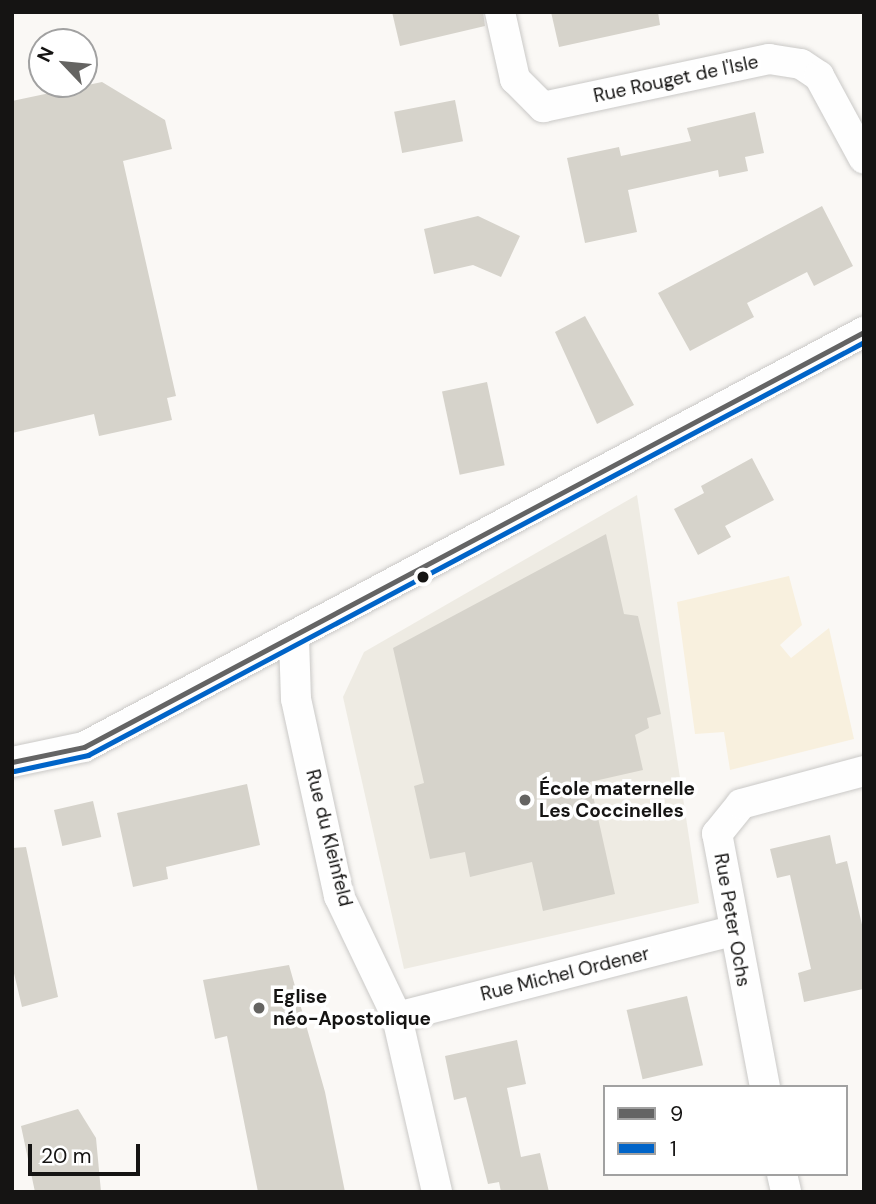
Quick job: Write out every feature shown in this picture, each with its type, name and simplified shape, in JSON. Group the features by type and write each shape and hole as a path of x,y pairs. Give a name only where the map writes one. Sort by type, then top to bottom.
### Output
{"street":[{"name":"Rue Rouget de l'Isle","path":"500,12 515,79 543,107 769,59 790,62 819,76 864,159"},
{"path":"12,762 83,747 294,639 864,332"},
{"name":"Rue du Kleinfeld","path":"294,639 296,699 339,896 397,1017 437,1192"},
{"name":"Rue Peter Ochs","path":"765,1085 733,931 717,834 741,804 864,771"},
{"name":"Rue Michel Ordener","path":"397,1017 733,931"}],"shaded area":[{"name":"École maternelle Les Coccinelles","path":"637,495 699,903 404,969 343,697 364,652"},
{"path":"789,576 802,625 780,645 791,658 829,628 854,739 730,770 724,732 695,734 677,602"}],"building":[{"path":"392,12 483,12 485,26 400,46"},
{"path":"551,12 658,12 660,25 559,47"},
{"path":"102,82 165,120 172,149 123,161 176,396 167,398 172,420 99,436 94,414 12,433 12,101 28,98 98,98 98,83"},
{"path":"455,100 463,141 402,153 394,112"},
{"path":"755,112 764,153 745,157 748,171 719,177 718,170 628,190 637,232 585,243 567,158 619,147 621,156 691,141 687,128"},
{"path":"822,206 853,266 814,286 807,272 747,303 754,317 690,351 658,293"},
{"path":"478,216 520,236 501,277 473,265 434,274 424,229"},
{"path":"585,316 634,405 597,424 555,332"},
{"path":"487,382 505,465 460,475 442,392"},
{"path":"752,458 774,500 725,526 731,537 698,555 674,509 704,493 701,486"},
{"path":"606,534 624,614 638,616 661,714 647,718 649,728 635,735 643,770 590,782 615,894 543,911 532,862 470,877 465,852 430,859 414,786 424,783 393,648"},
{"path":"247,784 260,845 166,867 168,879 133,887 117,813"},
{"path":"93,801 101,837 62,846 54,810"},
{"path":"830,835 836,864 847,861 864,933 863,989 804,1002 798,973 811,969 790,875 777,878 770,849"},
{"path":"26,847 58,997 22,1007 12,965 12,848"},
{"path":"289,965 325,1092 345,1192 258,1192 227,1036 215,1039 203,980"},
{"path":"687,996 703,1065 643,1079 627,1010"},
{"path":"517,1040 526,1084 507,1088 521,1157 540,1153 549,1192 501,1192 499,1182 488,1184 466,1097 454,1100 445,1056"},
{"path":"78,1109 96,1138 101,1192 35,1192 21,1126"}],"transit line":[{"name":"9","path":"12,762 84,747 864,332"},
{"name":"1","path":"14,771 88,755 864,342"}],"place":[{"name":"École maternelle Les Coccinelles","path":"525,800"},
{"name":"Eglise néo-Apostolique","path":"259,1008"}]}
